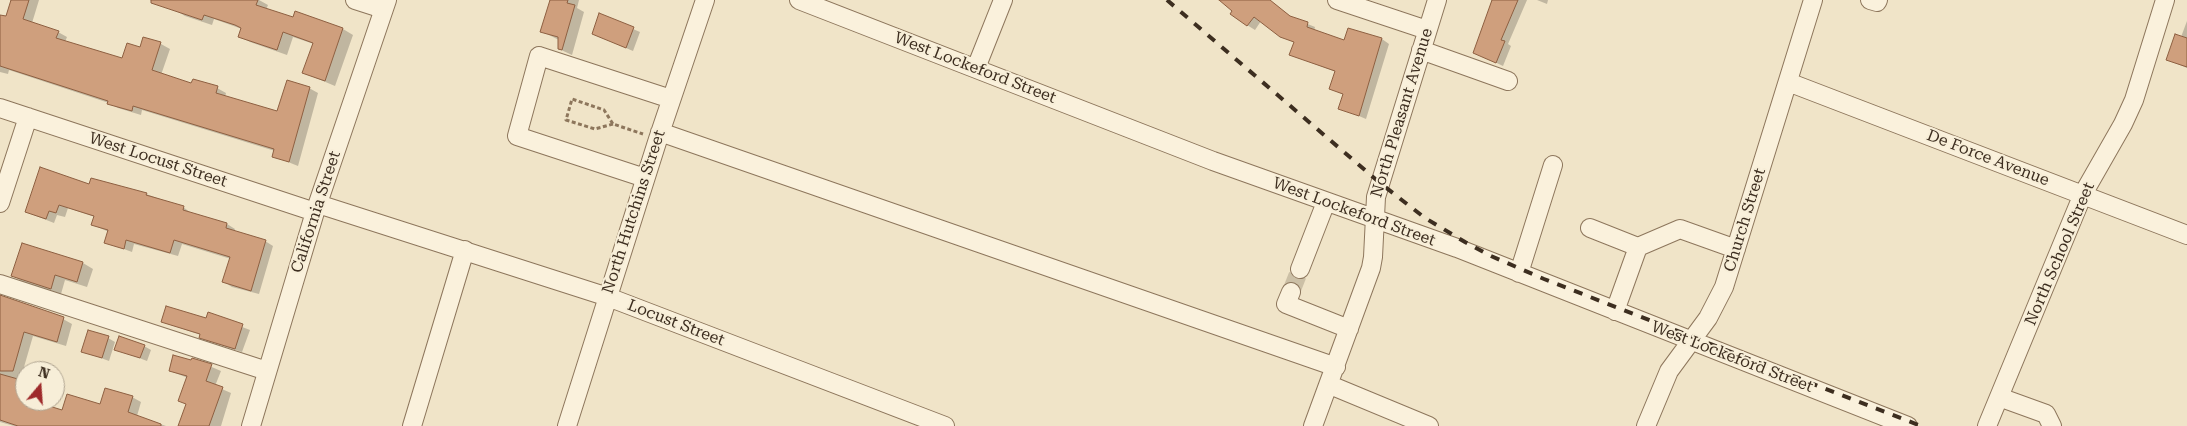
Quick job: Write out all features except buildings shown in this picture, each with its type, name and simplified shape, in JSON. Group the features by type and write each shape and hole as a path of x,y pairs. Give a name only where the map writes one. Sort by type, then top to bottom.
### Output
{"street":[{"path":"355,0 385,5"},
{"name":"North Hutchins Street","path":"567,426 645,178 705,0"},
{"path":"976,68 1003,0"},
{"path":"1337,0 1427,30"},
{"name":"North Pleasant Avenue","path":"1313,426 1330,385 1371,268 1376,197 1437,0"},
{"name":"Church Street","path":"1646,426 1666,375 1715,307 1724,287 1813,0"},
{"path":"1870,0 1877,2 1878,0"},
{"name":"North School Street","path":"1987,426 2083,194 2123,124 2134,100 2165,0"},
{"name":"West Lockeford Street","path":"807,1 1213,161 1457,248 1908,426"},
{"name":"California Street","path":"251,426 317,208 385,5"},
{"path":"1421,50 1508,81"},
{"path":"645,178 516,136 539,56 671,99"},
{"name":"De Force Avenue","path":"1788,82 2187,234"},
{"name":"West Locust Street","path":"0,108 317,208"},
{"path":"0,203 28,117"},
{"path":"659,135 1336,367"},
{"path":"1519,273 1553,165"},
{"path":"1300,269 1326,202"},
{"name":"Locust Street","path":"317,208 465,250 608,297 945,426"},
{"path":"1590,228 1638,247 1680,229 1736,249"},
{"path":"1615,311 1638,247"},
{"path":"412,426 465,250"},
{"path":"0,284 268,371"},
{"path":"1291,292 1286,304 1349,329"},
{"path":"1330,385 1429,426"},
{"path":"1999,397 2046,414 2052,426"}],"path":[{"path":"613,124 604,110 572,99 566,120 595,129 613,124 659,135"}],"tunnel":[{"path":"1291,292 1300,269"}],"railway":[{"path":"1167,0 1380,183 1425,218 1465,242 1491,256 1544,279 1921,426"}]}
